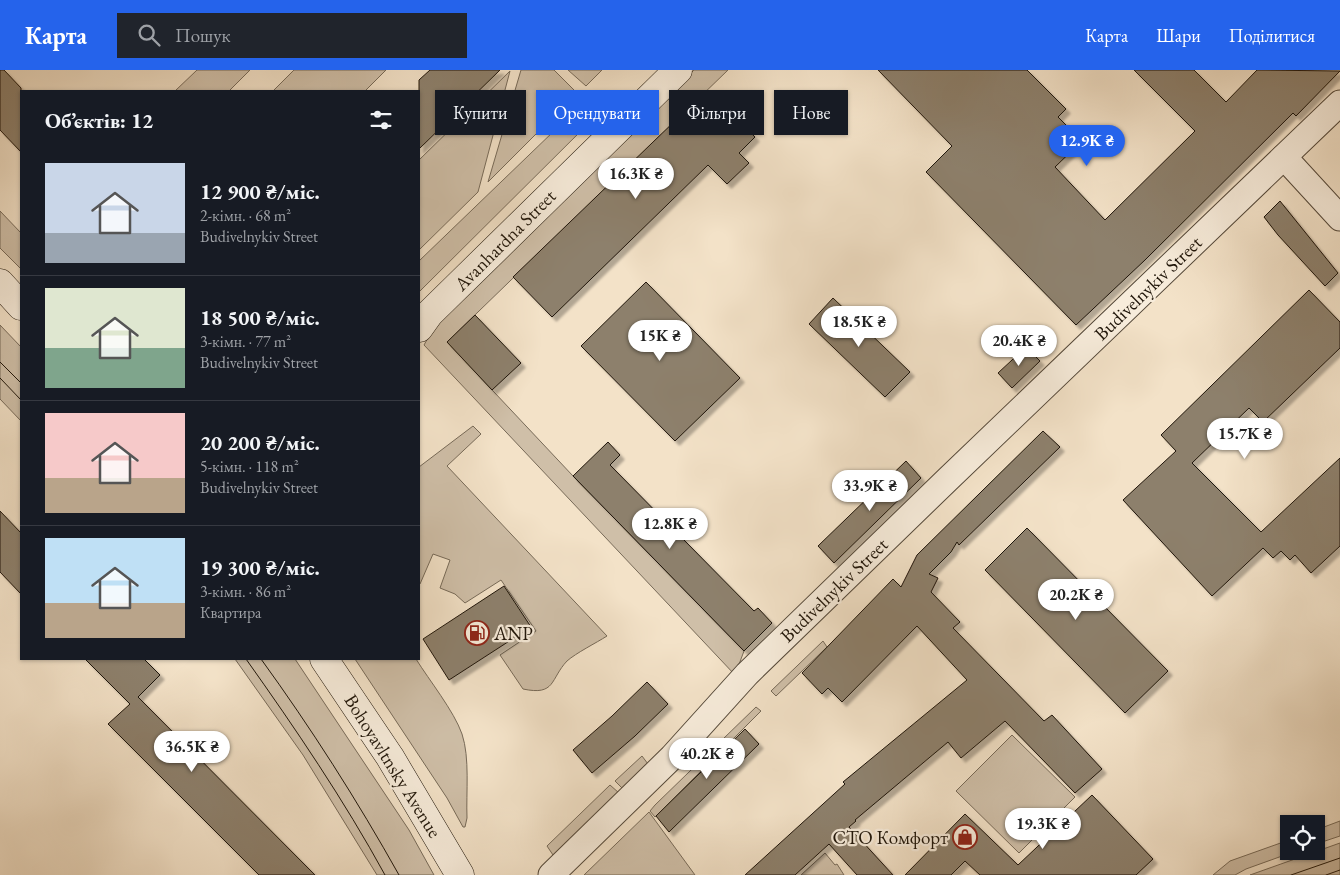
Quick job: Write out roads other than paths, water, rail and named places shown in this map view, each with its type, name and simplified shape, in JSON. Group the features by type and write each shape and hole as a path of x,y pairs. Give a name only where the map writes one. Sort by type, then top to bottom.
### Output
{"street":[{"name":"Avanhardna Street","path":"420,327 429,314 678,70"},
{"name":"Budivelnykiv Street","path":"551,875 672,757 761,660 1340,102"},
{"path":"1284,157 1340,218"},
{"path":"0,283 20,305"},
{"name":"Bohoyavltnsky Avenue","path":"325,660 390,757 460,875"}],"tram line":[{"path":"0,362 20,382"},
{"path":"0,378 20,399"},
{"path":"247,660 283,711 353,819 385,875"},
{"path":"262,660 333,765 399,875"},
{"path":"1291,875 1340,858"},
{"path":"1326,875 1340,870"}],"place":[{"name":"ANP","path":"477,633"},
{"name":"СТО Комфорт","path":"965,837"}]}
